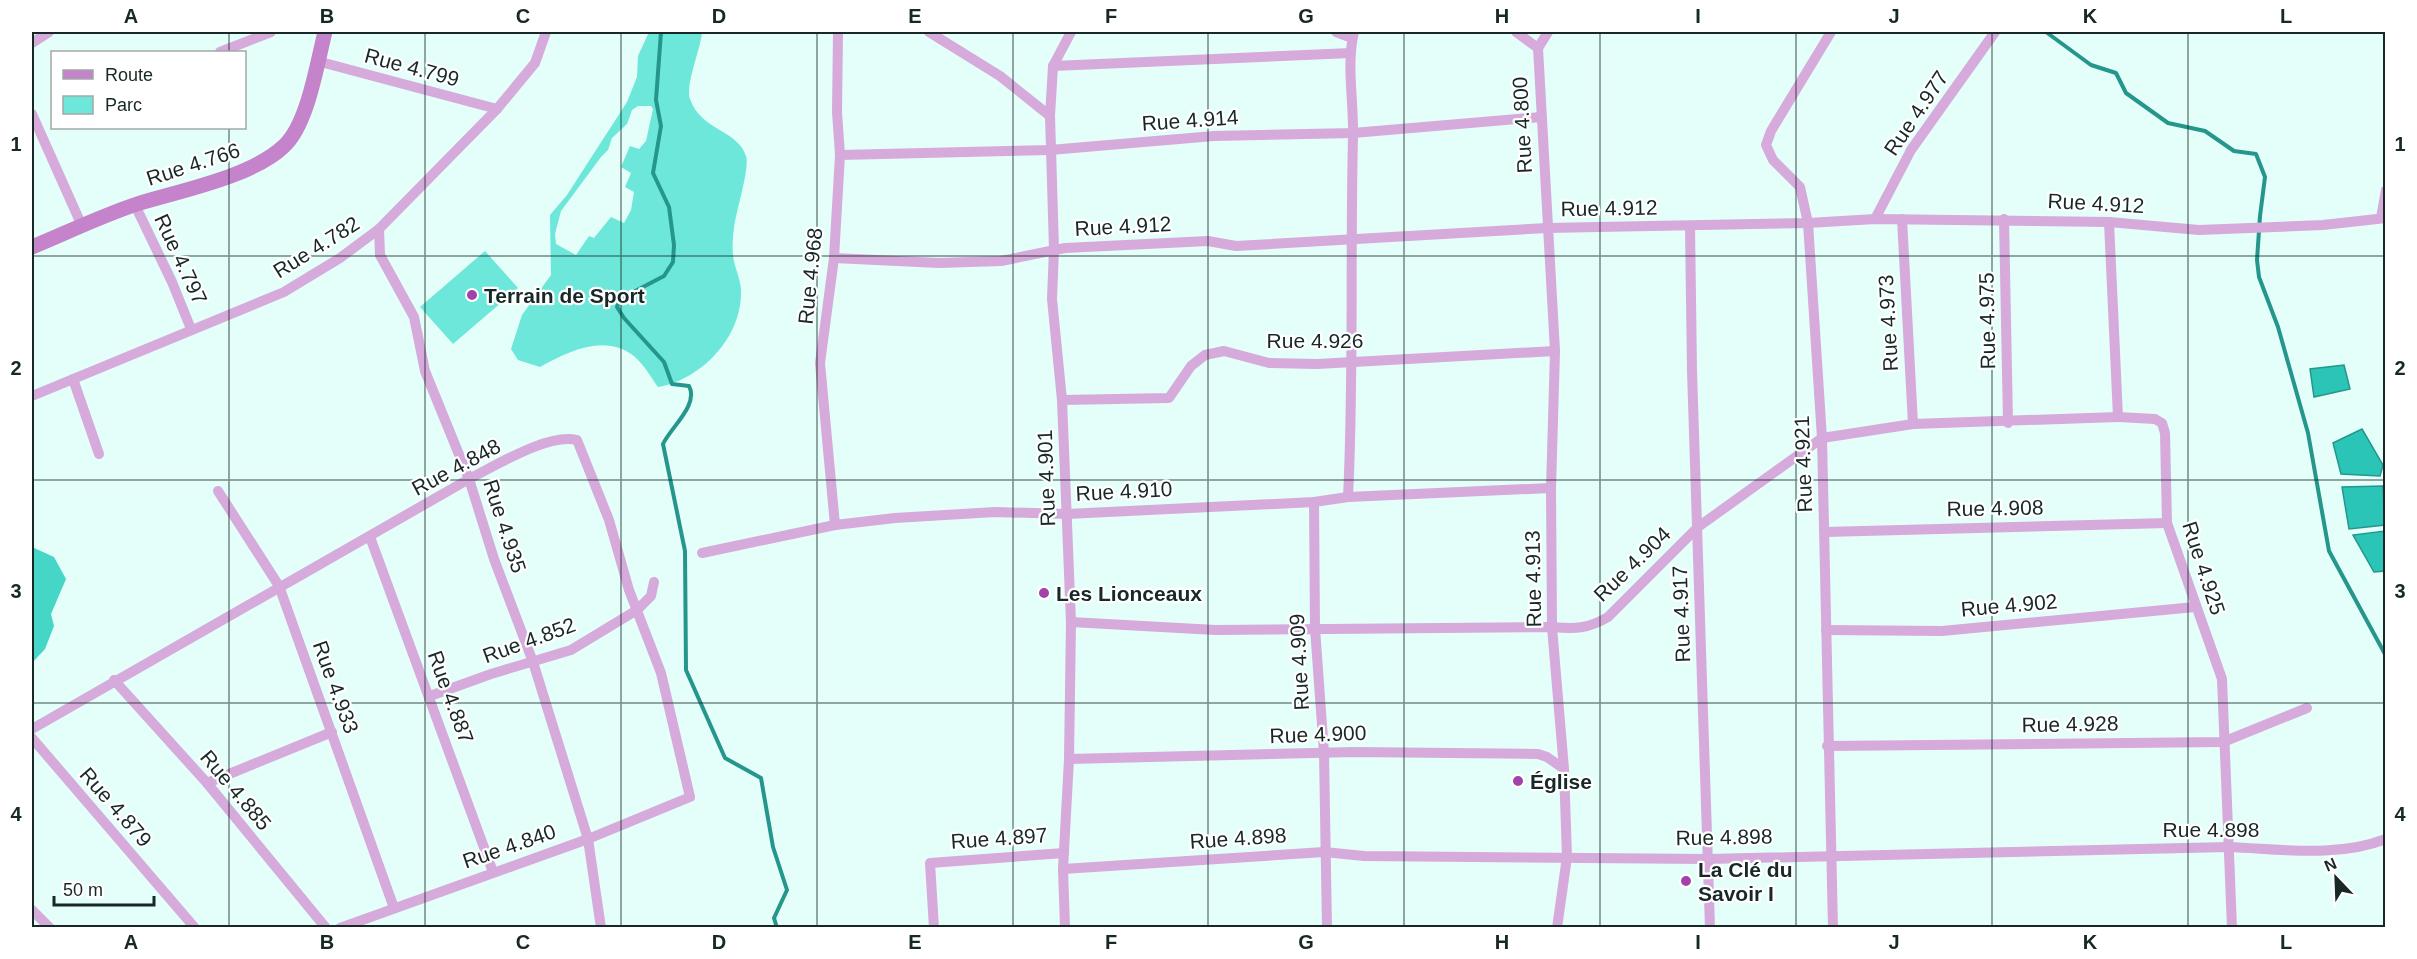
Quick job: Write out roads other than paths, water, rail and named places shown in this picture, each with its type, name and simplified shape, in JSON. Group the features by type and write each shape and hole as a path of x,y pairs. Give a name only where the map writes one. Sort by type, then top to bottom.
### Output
{"street":[{"path":"32,43 49,32"},
{"path":"223,51 271,32"},
{"name":"Rue 4.766","path":"32,247 135,205 197,187 256,165 284,146 298,126 325,32"},
{"name":"Rue 4.782","path":"32,396 284,292 340,258 379,229 497,109 535,63 546,32"},
{"name":"Rue 4.968","path":"835,525 820,363 834,258 840,155 837,112 838,32"},
{"path":"929,32 1000,76 1050,116"},
{"name":"Rue 4.901","path":"1065,927 1063,869 1069,759 1071,622 1062,400 1052,300 1054,249 1050,116 1053,66 1071,32"},
{"path":"1336,32 1353,35 1350,237 1352,361 1348,497"},
{"name":"Rue 4.800","path":"1516,32 1538,48 1547,228"},
{"path":"1538,48 1548,32"},
{"name":"Rue 4.921","path":"1831,32 1771,130 1766,145 1773,160 1800,187 1804,195 1808,224 1822,438 1827,630 1827,746 1833,927"},
{"name":"Rue 4.977","path":"1875,219 1911,150 1995,32"},
{"path":"1053,66 1351,53"},
{"name":"Rue 4.799","path":"317,62 497,109"},
{"path":"32,114 82,226"},
{"name":"Rue 4.914","path":"840,155 1050,150 1214,136 1353,133 1541,117"},
{"path":"2383,218 2385,190"},
{"name":"Rue 4.797","path":"135,205 172,282 191,329"},
{"name":"Rue 4.912","path":"834,258 939,262 1001,261 1054,249 1208,241 1248,245 1350,237 1547,228 1808,224 1875,219 2109,222 2199,230 2267,225 2323,225 2383,218"},
{"name":"Rue 4.973","path":"1902,219 1913,424"},
{"name":"Rue 4.975","path":"2004,219 2008,423"},
{"path":"2109,222 2118,417"},
{"name":"Rue 4.917","path":"1690,226 1710,927"},
{"name":"Rue 4.913","path":"1547,228 1555,351 1551,488 1552,627 1564,769 1567,857 1557,927"},
{"name":"Rue 4.935","path":"379,229 380,255 414,317 425,371 469,479 494,559 533,662 588,839 601,927"},
{"name":"Rue 4.926","path":"1062,400 1169,398 1191,366 1205,355 1224,351 1269,363 1317,364 1555,351"},
{"path":"73,379 99,454"},
{"name":"Rue 4.904","path":"1071,622 1215,630 1552,627 1579,630 1608,617 1698,527 1822,438 1913,424 2008,423 2118,417"},
{"name":"Rue 4.925","path":"2118,417 2155,419 2162,423 2166,434 2167,523 2222,679 2232,927"},
{"name":"Rue 4.848","path":"32,729 114,680 199,636 279,586 370,537 469,479 540,445 566,437 577,440 609,520 628,590 661,674 690,797"},
{"name":"Rue 4.910","path":"702,553 835,525 995,512 1067,514 1314,502 1348,497 1551,488"},
{"name":"Rue 4.933","path":"218,491 279,586 394,908"},
{"name":"Rue 4.909","path":"1314,502 1315,628 1324,753 1327,927"},
{"name":"Rue 4.908","path":"1825,532 2167,523"},
{"name":"Rue 4.887","path":"370,537 493,872"},
{"name":"Rue 4.852","path":"430,696 571,650 637,610 651,596 654,582"},
{"name":"Rue 4.902","path":"1827,630 1942,631 2195,607"},
{"name":"Rue 4.885","path":"114,680 207,783 326,927"},
{"name":"Rue 4.928","path":"1827,746 2223,742 2307,708"},
{"path":"207,783 332,732"},
{"name":"Rue 4.879","path":"32,738 195,927"},
{"name":"Rue 4.900","path":"1069,759 1324,753 1538,754 1564,769"},
{"name":"Rue 4.840","path":"340,927 588,839 690,797"},
{"name":"Rue 4.898","path":"1063,869 1324,852 1364,856 1708,859 1830,854 2229,847 2308,851 2355,849 2385,839"},
{"name":"Rue 4.897","path":"934,927 930,865 933,862 1064,853"},
{"path":"32,910 50,927"}],"waterway":[{"path":"661,32 656,100 661,126 653,173 669,207 674,245 673,262 664,276 620,299 617,307 624,318 664,362 672,384 689,386 691,393 683,416 663,444 685,551 686,670 725,758 761,778 773,847 787,890 774,918 777,928"},
{"path":"2046,32 2091,65 2116,73 2126,93 2168,123 2205,131 2234,151 2256,154 2265,177 2257,260 2259,277 2278,327 2308,433 2329,551 2386,656"}],"place":[{"name":"Terrain de Sport","path":"472,295"},
{"name":"Les Lionceaux","path":"1044,593"},
{"name":"Église","path":"1518,781"},
{"name":"La Clé du Savoir I","path":"1686,881"}]}
